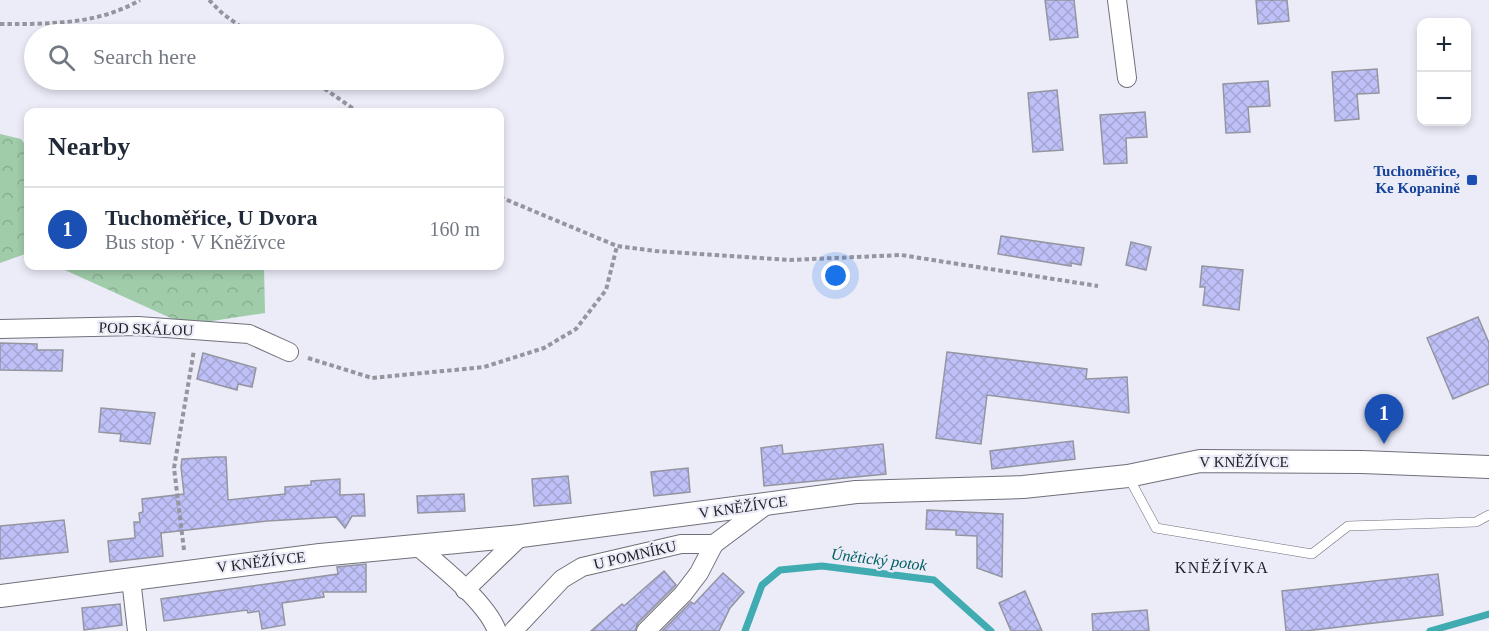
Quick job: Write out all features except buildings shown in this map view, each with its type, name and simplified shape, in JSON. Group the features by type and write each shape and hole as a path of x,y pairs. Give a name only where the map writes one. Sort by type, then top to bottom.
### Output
{"street":[{"path":"1117,0 1127,78"},
{"name":"POD SKÁLOU","path":"0,329 138,326 249,334 289,352"},
{"name":"V KNĚŽÍVCE","path":"0,596 320,555 521,536 856,492 1023,487 1128,476 1200,461 1362,462 1489,467"},
{"path":"646,631 683,594 699,573 714,544 769,503"},
{"path":"465,590 521,536"},
{"name":"U POMNÍKU","path":"513,631 562,579 582,567 681,544 714,544"},
{"path":"417,546 465,590 486,613 498,631"},
{"path":"131,579 137,631"}],"lane":[{"path":"1128,476 1156,528 1312,554 1348,526 1476,522 1489,515"}],"path":[{"path":"0,24 59,24 87,20 140,0"},
{"path":"209,0 237,24"},
{"path":"326,90 352,108"},
{"path":"504,199 617,246 655,251 790,260 901,255 1098,286"},
{"path":"289,352 372,378 484,367 544,348 576,329 606,290 617,246"},
{"path":"187,572 174,468 197,332"}],"green space":[{"path":"0,134 21,139 24,143 24,254 0,263"},
{"path":"65,270 264,270 265,313 186,325"}],"waterway":[{"name":"Únětický potok","path":"745,631 762,585 780,570 822,566 934,580 991,631"},
{"name":"Únětický potok","path":"1430,631 1489,614"}],"place":[{"name":"Tuchoměřice, Ke Kopanině","path":"1472,180"},
{"name":"Tuchoměřice, U Dvora","path":"1384,444"}],"district":[{"name":"KNĚŽÍVKA","path":"1222,567"}]}
